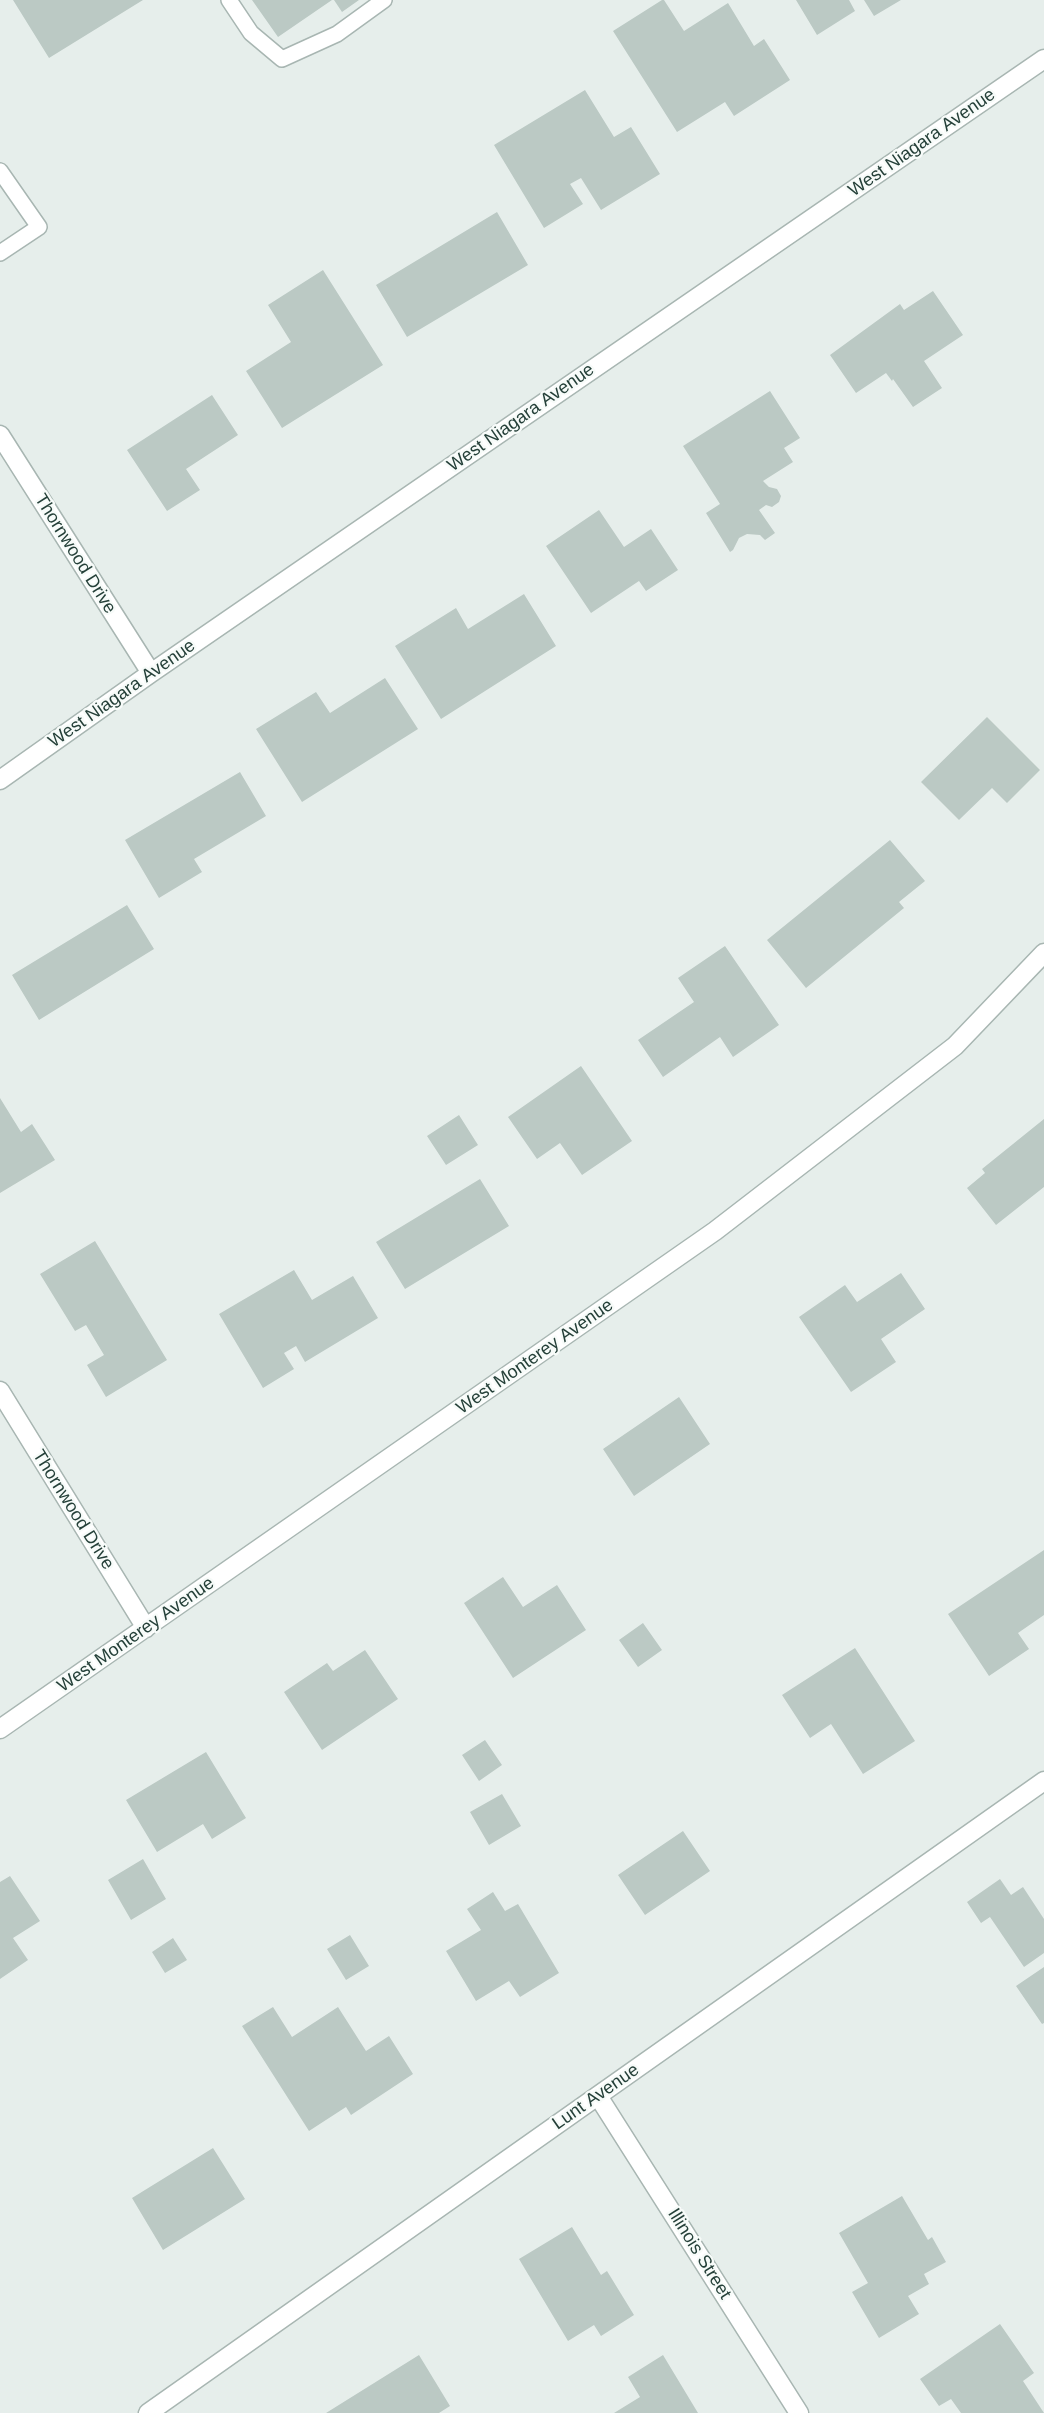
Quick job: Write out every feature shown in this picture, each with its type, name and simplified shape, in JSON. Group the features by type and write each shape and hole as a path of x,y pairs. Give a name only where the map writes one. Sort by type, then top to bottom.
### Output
{"street":[{"name":"West Niagara Avenue","path":"0,780 151,673 1044,59"},
{"name":"Thornwood Drive","path":"0,435 151,673"},
{"name":"West Monterey Avenue","path":"0,1729 715,1231 955,1046 1044,953"},
{"name":"Thornwood Drive","path":"0,1391 146,1628"},
{"name":"Lunt Avenue","path":"159,2410 1044,1781"},
{"name":"Illinois Street","path":"598,2096 799,2413"}],"lane":[{"path":"229,0 251,33 282,59 337,34 384,0"},
{"path":"0,171 39,227 0,253"}],"building":[{"path":"13,0 143,0 49,58"},
{"path":"252,0 332,0 278,37"},
{"path":"334,0 359,0 342,12"},
{"path":"662,0 684,31 728,3 754,46 764,39 790,80 734,116 725,102 677,132 613,31"},
{"path":"796,0 849,0 855,11 817,35"},
{"path":"864,0 901,0 874,16"},
{"path":"585,90 614,137 631,127 660,174 601,210 581,178 570,184 583,204 544,228 494,145"},
{"path":"497,212 528,265 407,337 376,285"},
{"path":"323,270 383,365 282,428 246,371 291,342 268,305"},
{"path":"933,291 963,335 924,361 942,388 913,407 886,373 856,393 830,355 900,304 904,310"},
{"path":"770,391 800,438 784,448 793,462 763,481 769,487 777,489 781,496 779,502 772,507 766,505 759,510 775,533 765,540 760,535 747,534 739,538 730,552 706,513 720,504 683,446"},
{"path":"212,395 238,435 186,469 200,490 167,511 127,450"},
{"path":"599,510 624,547 651,529 678,570 646,591 639,581 591,613 546,546"},
{"path":"524,594 556,646 441,719 395,646 456,608 468,629"},
{"path":"385,678 418,729 302,802 256,729 316,692 330,713"},
{"path":"987,717 1040,770 1007,803 992,788 959,820 921,782"},
{"path":"240,772 266,816 194,859 202,872 159,898 125,840"},
{"path":"890,840 925,881 899,902 904,908 806,988 767,940"},
{"path":"127,905 154,949 39,1020 12,975"},
{"path":"725,946 779,1025 733,1057 720,1037 663,1077 638,1040 694,1002 678,978"},
{"path":"581,1066 632,1141 582,1175 560,1143 537,1159 508,1117"},
{"path":"0,1098 21,1132 32,1124 55,1160 0,1193"},
{"path":"459,1115 478,1145 446,1165 427,1136"},
{"path":"1044,1119 1044,1187 996,1225 967,1188 985,1173 982,1169"},
{"path":"480,1179 509,1226 405,1289 376,1242"},
{"path":"95,1241 167,1360 106,1397 87,1365 104,1355 86,1325 75,1331 40,1274"},
{"path":"294,1270 312,1300 353,1276 378,1318 305,1362 296,1346 284,1353 294,1369 263,1388 219,1314"},
{"path":"901,1273 925,1309 881,1339 896,1362 851,1392 799,1317 845,1285 857,1302"},
{"path":"679,1397 710,1444 634,1496 603,1449"},
{"path":"1044,1550 1044,1615 1018,1633 1029,1649 989,1676 948,1614"},
{"path":"503,1577 523,1607 557,1585 586,1630 513,1678 464,1603"},
{"path":"643,1623 662,1650 638,1667 619,1640"},
{"path":"855,1648 915,1741 863,1774 831,1724 810,1738 782,1695"},
{"path":"365,1650 398,1699 322,1750 284,1692 327,1663 333,1671"},
{"path":"485,1740 502,1765 479,1781 462,1755"},
{"path":"206,1752 246,1818 212,1839 203,1824 157,1852 126,1800"},
{"path":"502,1794 521,1826 489,1845 470,1812"},
{"path":"683,1831 710,1871 645,1915 618,1875"},
{"path":"143,1859 166,1899 131,1920 108,1880"},
{"path":"10,1876 40,1921 13,1938 28,1960 0,1979 0,1882"},
{"path":"1000,1879 1011,1895 1023,1887 1044,1919 1044,1953 1024,1967 990,1917 981,1923 967,1902"},
{"path":"493,1892 505,1911 518,1904 559,1973 520,1997 509,1981 476,2001 446,1951 481,1930 467,1909"},
{"path":"350,1935 369,1966 346,1980 327,1949"},
{"path":"173,1938 187,1960 165,1973 152,1952"},
{"path":"1044,1967 1044,2023 1042,2024 1016,1986"},
{"path":"273,2007 292,2037 338,2007 366,2051 389,2036 413,2074 351,2115 346,2107 309,2131 242,2026"},
{"path":"213,2148 245,2199 163,2250 132,2198"},
{"path":"902,2196 928,2240 932,2237 946,2262 924,2274 929,2284 908,2296 919,2314 879,2338 852,2292 868,2283 839,2233"},
{"path":"572,2227 601,2275 607,2271 634,2315 601,2336 594,2325 568,2341 519,2259"},
{"path":"1000,2324 1034,2373 1023,2381 1044,2413 961,2413 951,2399 939,2406 920,2379"},
{"path":"419,2355 450,2406 439,2413 326,2413"},
{"path":"663,2355 698,2413 614,2413 640,2397 628,2377"}]}
